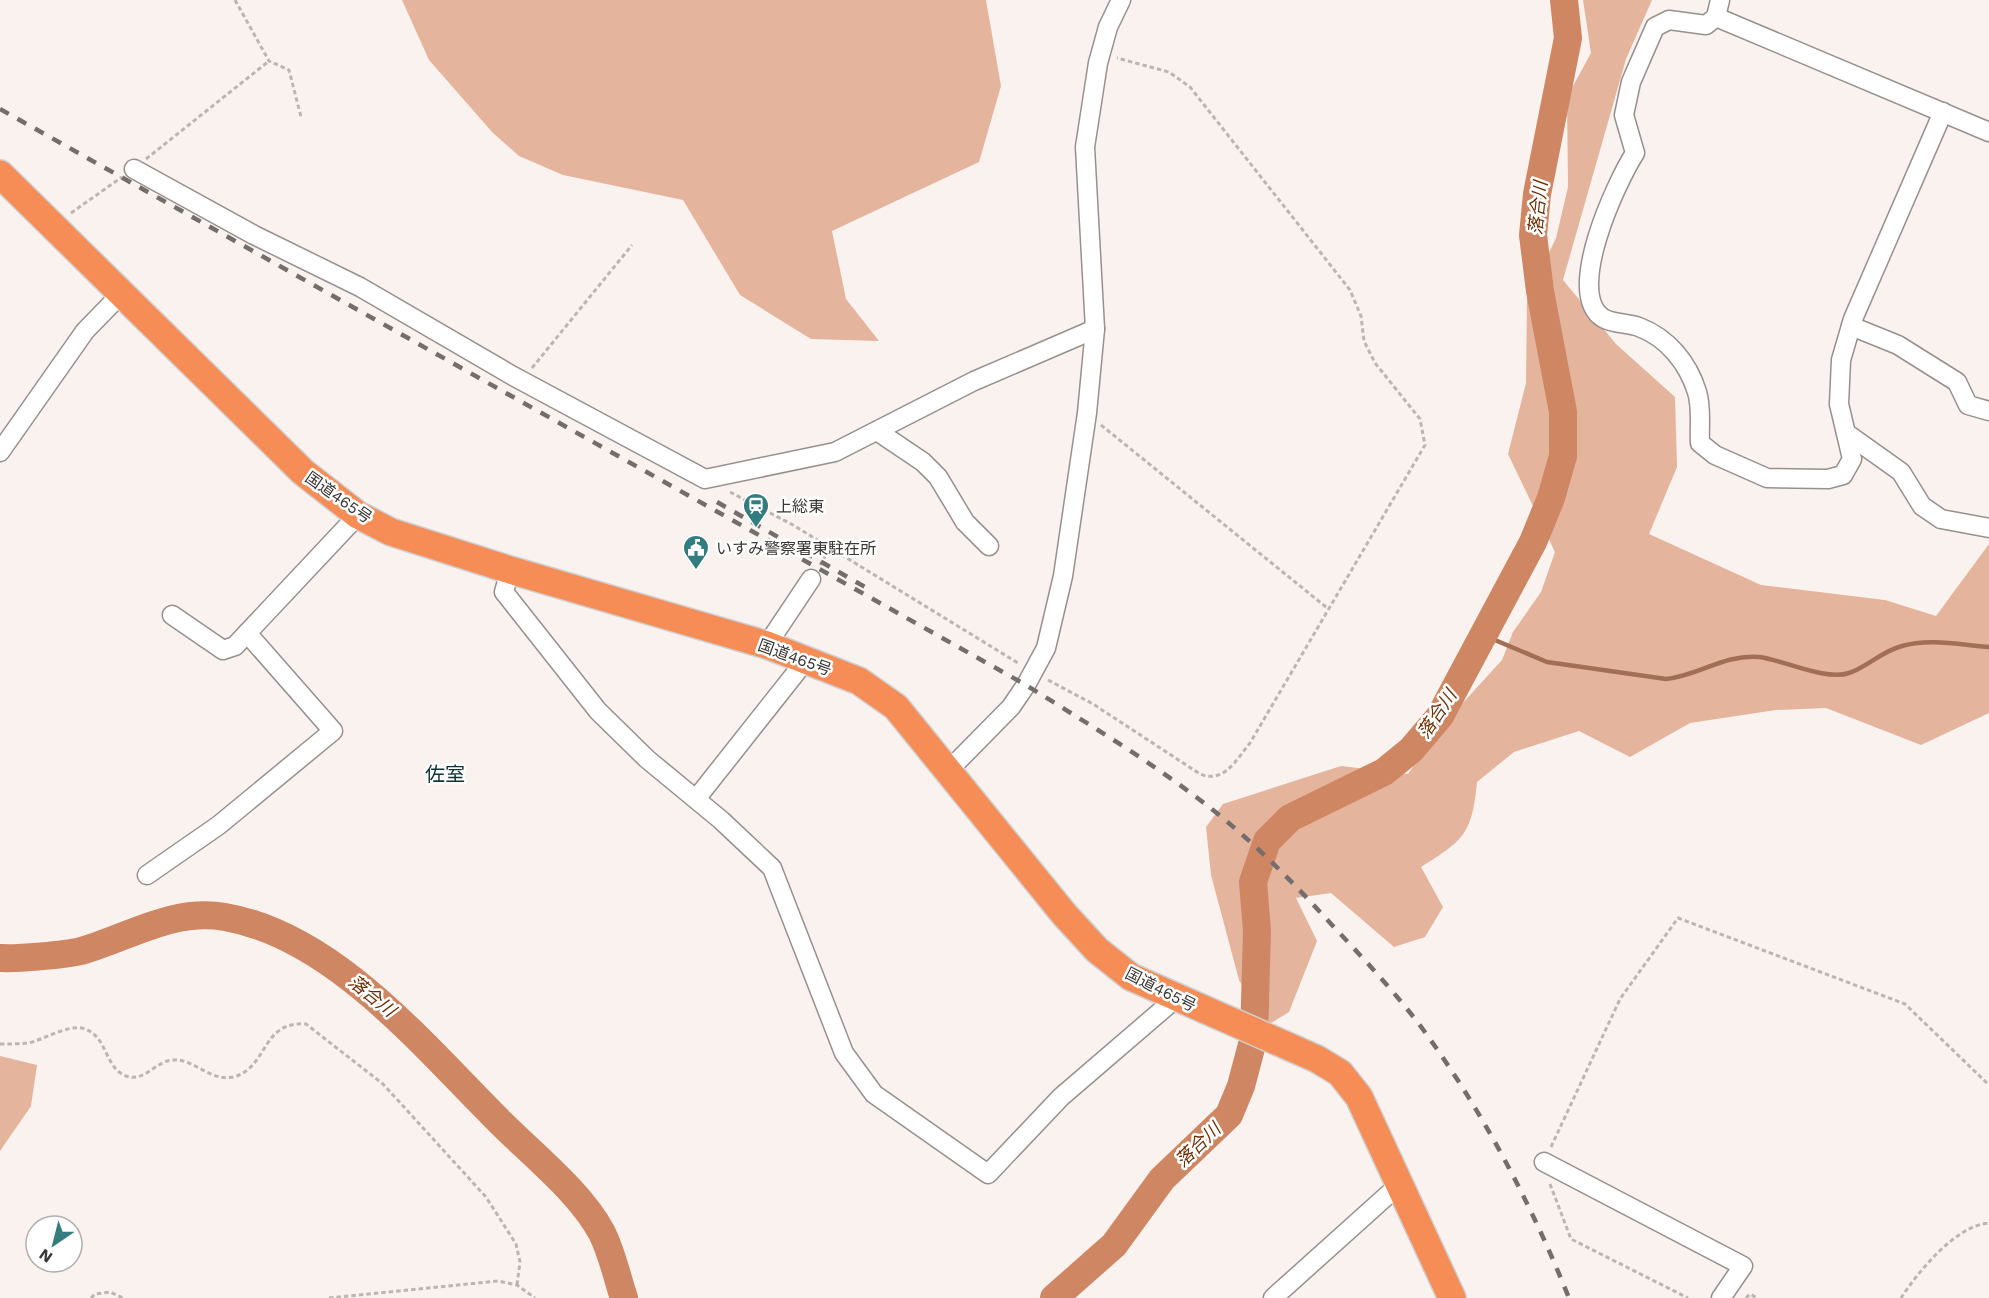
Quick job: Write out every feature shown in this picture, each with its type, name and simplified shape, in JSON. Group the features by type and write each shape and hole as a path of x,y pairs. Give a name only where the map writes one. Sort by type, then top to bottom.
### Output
{"highway":[{"name":"国道465号","path":"0,174 54,224 303,472 358,515 391,532 510,570 767,645 859,681 896,707 1064,914 1097,950 1131,977 1175,999 1282,1043 1340,1073 1359,1096 1452,1298"}],"street":[{"path":"947,772 1011,707 1033,672 1046,648 1063,576 1087,413 1095,329 1085,147 1101,54 1108,27 1121,0"},
{"path":"1943,112 1851,326 1841,360 1839,404 1849,435 1852,459 1843,474 1828,479 1767,478 1715,455 1700,443 1698,393 1678,353 1659,336 1637,327 1603,318 1592,304 1589,285 1600,226 1621,174 1635,153 1624,115 1631,82 1655,27 1669,20 1706,25 1718,8 1989,132"},
{"path":"134,169 254,235 360,287 522,381 705,479 835,452 974,381 1095,329"},
{"path":"0,452 85,331 122,293"},
{"path":"1851,326 1898,345 1957,382 1968,405 1989,411"},
{"path":"877,431 931,470 965,522 989,546"},
{"path":"1849,435 1901,472 1922,506 1941,519 1989,528"},
{"path":"172,615 223,651 235,646 358,515"},
{"path":"510,570 504,592 598,711 646,759 696,799 772,868 844,1053 874,1094 988,1174 1061,1097 1175,999"},
{"path":"767,645 811,579"},
{"path":"147,875 219,825 333,731 247,633"},
{"path":"696,799 806,660"},
{"path":"1544,1162 1743,1266 1721,1298"},
{"path":"1273,1298 1401,1183"}],"path":[{"path":"235,0 269,61 289,70 301,117"},
{"path":"705,479 794,525 1033,672 1093,704 1200,774 1210,778 1224,775 1250,743 1425,445 1420,419 1375,363 1364,341 1361,316 1350,290 1190,87 1169,72 1101,54"},
{"path":"54,224 134,169 269,61"},
{"path":"522,381 632,245"},
{"path":"1087,413 1326,607"},
{"path":"1688,1298 1571,1239 1543,1165 1620,999 1678,918 1905,1004 1989,1085"},
{"path":"0,1044 29,1042 85,1028 97,1036 117,1071 125,1076 134,1078 144,1075 164,1062 174,1059 218,1078 231,1077 253,1065 272,1036 282,1026 306,1024 383,1084 486,1197 516,1244 520,1262 517,1285"},
{"path":"1901,1298 1933,1257 1960,1234 1977,1224 1989,1224"},
{"path":"329,1298 498,1281 517,1285 535,1298"},
{"path":"92,1298 95,1294 110,1292 123,1298"},
{"path":"1746,1298 1750,1294 1757,1298"}],"shaded area":[{"path":"402,0 986,0 1001,86 979,162 832,231 846,299 879,341 811,339 740,295 683,200 563,175 519,156 493,133 429,60"},
{"path":"1583,0 1652,0 1626,59 1563,280 1616,344 1675,397 1677,467 1649,534 1761,585 1885,600 1936,616 1989,544 1989,713 1921,745 1826,708 1776,710 1690,723 1630,757 1579,731 1514,752 1477,782 1472,813 1463,834 1447,850 1421,867 1443,907 1425,937 1394,947 1331,893 1296,898 1317,941 1289,1012 1268,1025 1239,980 1211,875 1206,827 1223,804 1341,766 1408,774 1439,729 1502,660 1513,632 1541,592 1555,552 1508,454 1526,383 1527,299 1556,238 1568,187 1567,97 1591,53"},
{"path":"0,1056 37,1065 31,1106 0,1151"}],"waterway":[{"name":"落合川","path":"1054,1298 1114,1245 1162,1179 1229,1115 1241,1086 1254,1037 1257,931 1253,882 1267,841 1290,818 1384,772 1411,750 1440,716 1533,542 1551,498 1563,456 1563,412 1540,291 1533,235 1537,194 1568,38 1564,0"},
{"path":"1483,635 1547,662 1666,679 1746,657 1759,657 1817,672 1839,675 1856,670 1895,648 1912,644 1923,642 1989,647"},
{"name":"落合川","path":"0,958 81,951 169,920 206,915 225,917 265,928 304,947 341,971 410,1030 582,1203 602,1233 624,1298"}],"railway":[{"path":"0,109 1026,685 1136,755 1200,800 1236,829 1285,875 1377,973 1419,1024 1442,1056 1503,1156 1538,1226 1569,1298"},
{"path":"717,502 865,587"}],"place":[{"name":"上総東","path":"756,529"},
{"name":"いすみ警察署東駐在所","path":"696,571"}],"district":[{"name":"佐室","path":"445,774"}]}
